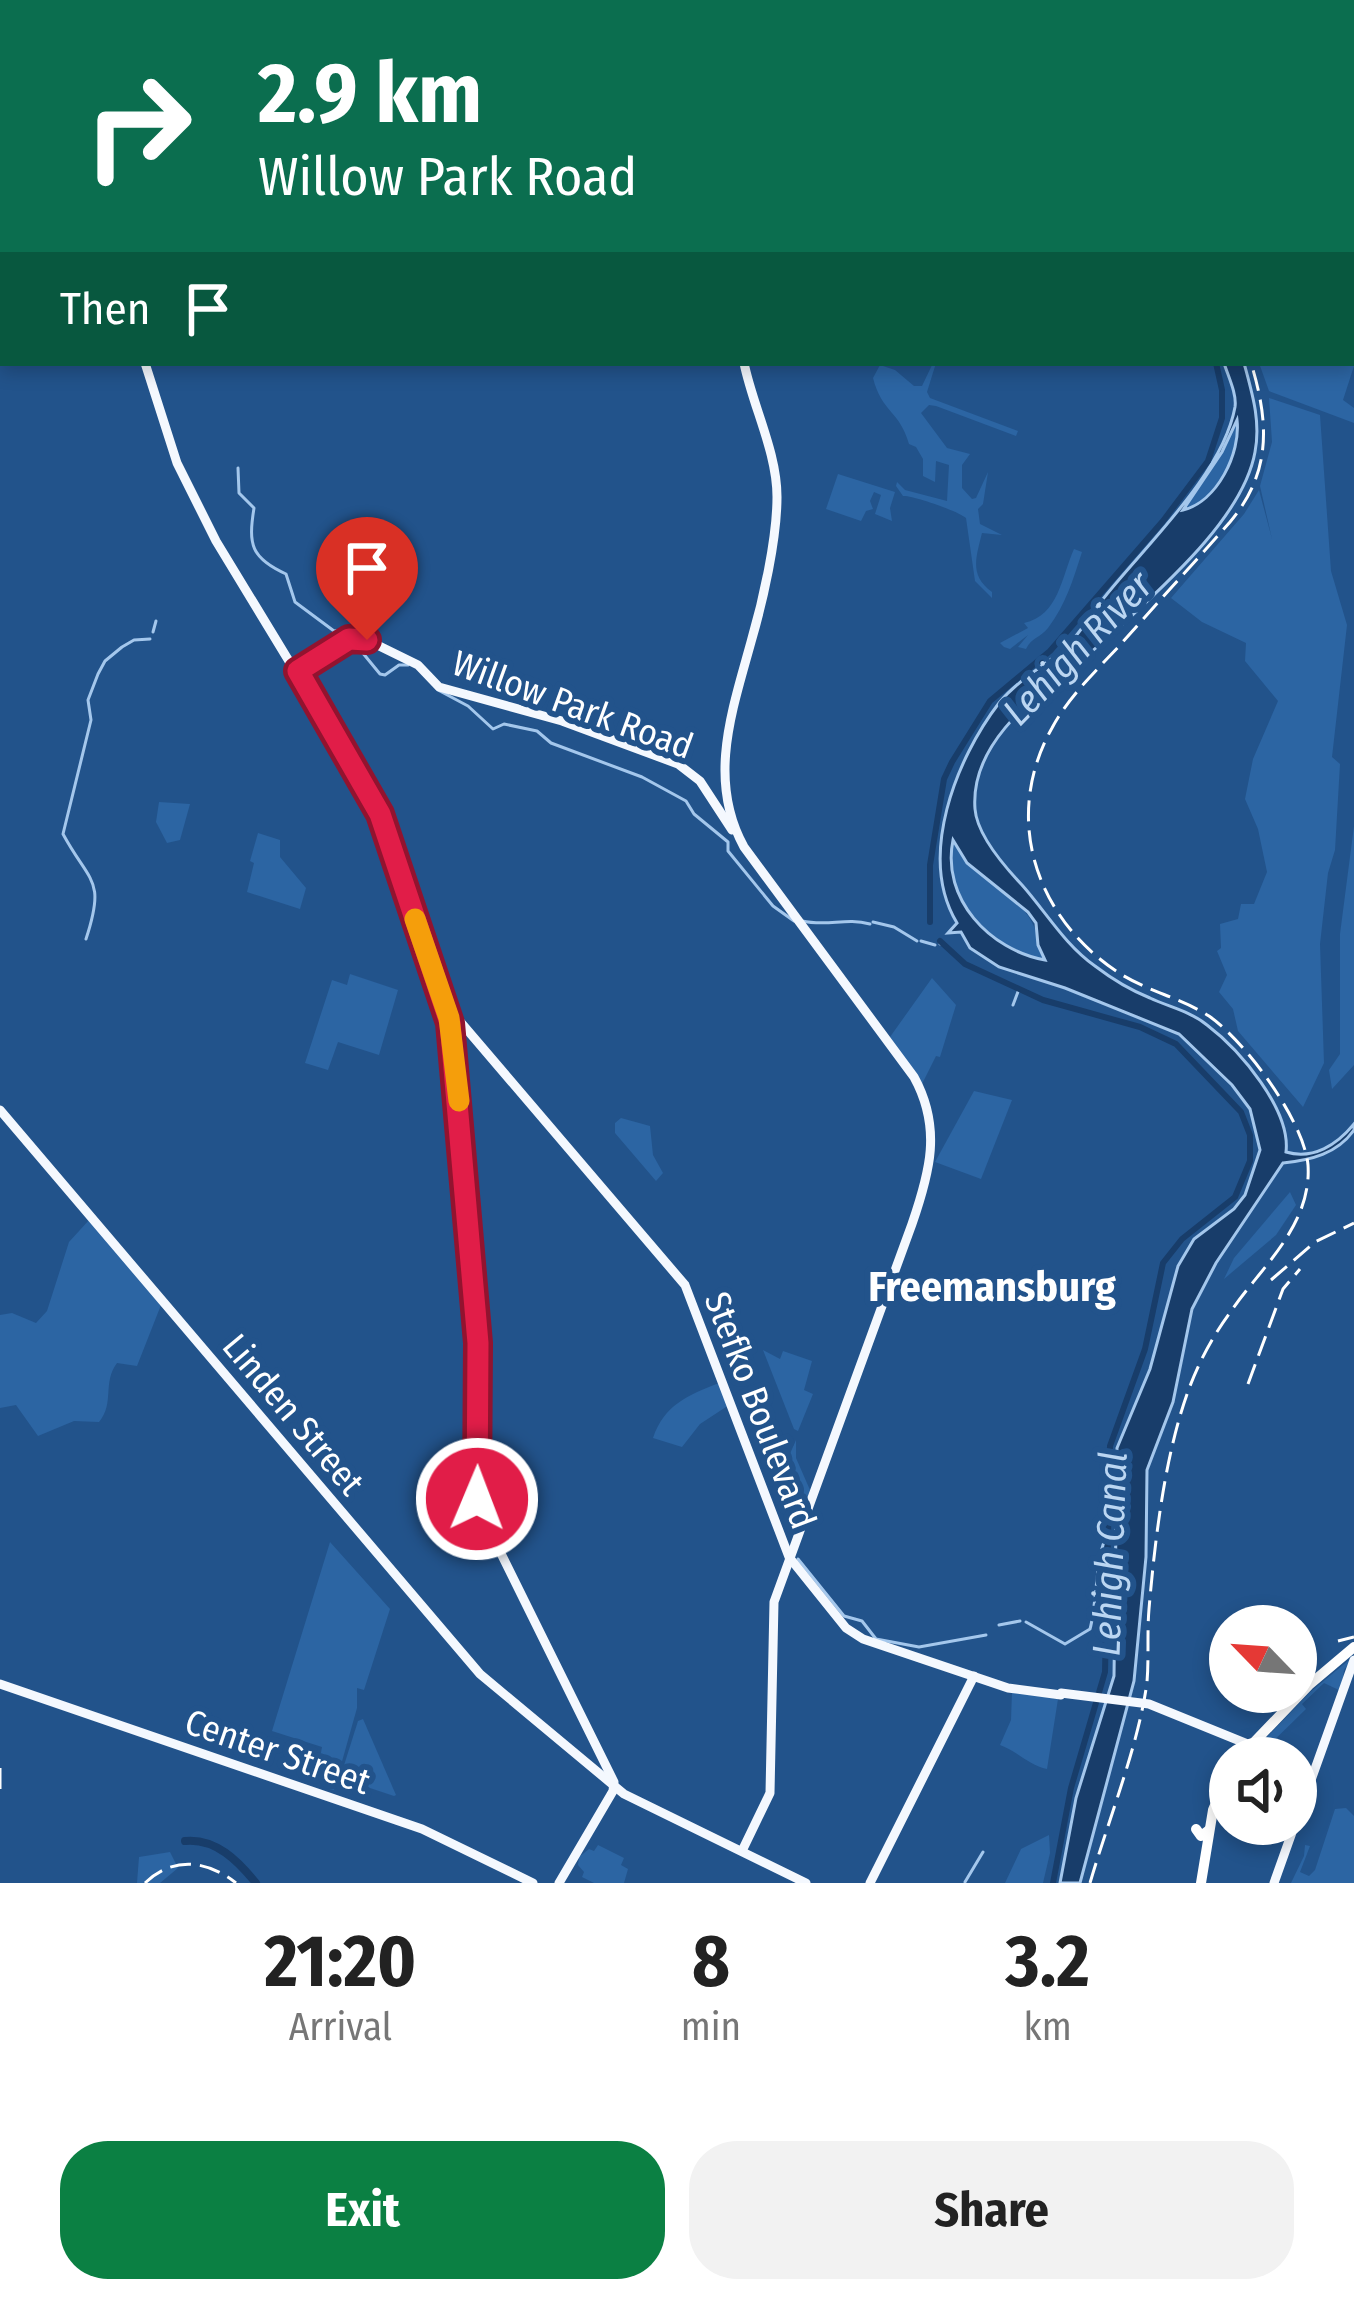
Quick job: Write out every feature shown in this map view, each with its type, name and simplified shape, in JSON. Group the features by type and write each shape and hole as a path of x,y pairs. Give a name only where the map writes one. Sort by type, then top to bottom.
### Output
{"highway":[{"path":"1257,1737 1354,1649"},
{"path":"1203,1883 1202,1837 1209,1818"},
{"path":"1203,1883 1210,1845"}],"main road":[{"path":"146,366 170,444 216,541 374,801 446,1005 478,1343 478,1507 614,1783 559,1883"},
{"path":"744,847 730,817 724,768 733,702 755,626 777,495 745,366"},
{"name":"Willow Park Road","path":"298,671 352,638 418,665 439,687 562,722 678,764 701,782 917,1082 930,1119 931,1162 909,1234 789,1557"},
{"name":"Stefko Boulevard","path":"446,1005 686,1288 789,1557 852,1634 1004,1685 1149,1706 1218,1737"},
{"path":"453,1043 455,1026 465,1027"},
{"name":"Linden Street","path":"0,1110 479,1674 625,1794 806,1883"},
{"path":"742,1851 770,1793 771,1617 789,1557"},
{"path":"1317,1764 1353,1663"},
{"path":"870,1883 974,1676"},
{"name":"Center Street","path":"0,1684 260,1768 422,1828 533,1883"},
{"path":"1274,1883 1288,1845"},
{"path":"770,1882 777,1868"}],"shaded area":[{"path":"883,366 914,386 922,386 935,366 927,392 930,398 1018,431 1016,436 936,406 929,405 921,413 947,448 970,454 962,465 962,488 972,499 988,472 978,509 980,524 1002,535 982,533 976,565 992,598 975,581 966,518 903,496 896,486 897,482 905,490 947,501 949,465 936,461 935,482 923,476 923,459 909,444 873,378"},
{"path":"1260,366 1354,366 1343,400 1354,408 1354,423 1269,391"},
{"path":"1269,398 1320,415 1331,571 1347,625 1332,757 1340,764 1335,850 1320,944 1324,1063 1303,1107 1238,1031 1233,1009 1219,992 1227,975 1217,951 1221,948 1220,924 1238,919 1241,904 1254,904 1267,872 1258,829 1245,799 1253,759 1278,701 1245,661 1246,643 1202,622 1171,598 1259,490 1272,539 1260,486 1272,442"},
{"path":"1237,420 1235,447 1224,474 1206,498 1183,511 1218,459"},
{"path":"838,474 895,492 892,521 875,514 881,495 874,492 873,509 861,521 826,509"},
{"path":"1074,549 1082,552 1048,628 1026,649 1018,647 1028,635 1010,649 1004,647 1000,643 1028,628 1024,623 1052,604"},
{"path":"159,802 190,804 180,840 167,843 156,822"},
{"path":"1354,826 1354,1065 1332,1089 1329,1070 1340,1054 1340,934"},
{"path":"258,833 280,840 280,857 306,888 300,909 247,892"},
{"path":"953,840 967,863 1026,913 1044,961 1005,945 974,918 955,883"},
{"path":"350,974 398,990 379,1055 338,1042 328,1070 305,1063 332,980 347,985"},
{"path":"932,978 956,1005 940,1057 936,1056 922,1084 890,1037"},
{"path":"974,1091 1012,1100 981,1179 935,1162"},
{"path":"621,1118 650,1126 653,1155 663,1173 656,1181 615,1133 615,1123"},
{"path":"1290,1192 1296,1205 1276,1235 1224,1279 1234,1258"},
{"path":"90,1219 161,1305 137,1366 117,1363 113,1370 99,1422 74,1421 38,1436 16,1405 0,1408 0,1315 12,1313 36,1323 47,1311 69,1242"},
{"path":"763,1350 780,1359 783,1351 812,1361 804,1390 813,1394 798,1431 794,1429"},
{"path":"719,1383 729,1405 700,1424 682,1447 653,1438 678,1403"},
{"path":"796,1440 796,1458 810,1490 807,1499 782,1507 779,1497 784,1494"},
{"path":"330,1542 390,1609 364,1690 357,1688 357,1708 334,1790 329,1789 332,1778 318,1769 322,1747 272,1731"},
{"path":"1354,1656 1344,1670 1341,1691 1324,1683 1317,1686"},
{"path":"1012,1692 1058,1699 1047,1769 1000,1745 1011,1720"},
{"path":"1290,1713 1302,1713 1277,1737 1267,1737"},
{"path":"363,1719 394,1796 340,1778 358,1721"},
{"path":"1346,1808 1354,1816 1354,1883 1291,1883 1305,1845 1310,1846 1300,1872 1309,1876 1315,1870 1335,1809"},
{"path":"1049,1835 1043,1883 1005,1883 1021,1849"},
{"path":"598,1845 624,1858 621,1865 628,1869 624,1883 594,1883 582,1877 579,1857"},
{"path":"170,1852 178,1868 160,1883 137,1883 139,1857"}],"water":[{"name":"Lehigh River","path":"1225,366 1245,366 1257,441 1234,503 1174,575 1022,709 987,755 977,781 977,819 992,850 1065,938 1108,975 1200,1020 1234,1049 1272,1100 1286,1152 1315,1152 1354,1124 1340,1145 1283,1163 1216,1263 1192,1309 1173,1402 1147,1470 1146,1557 1134,1681 1080,1883 1060,1883 1076,1798 1114,1676 1117,1448 1150,1369 1178,1266 1194,1239 1245,1195 1260,1150 1250,1109 1179,1034 999,967 970,948 961,932 948,933 957,923 946,897 941,839 956,780 983,726 1013,688 1074,638 1200,482 1228,432 1235,407","holes":["1237,420 1231,461 1216,487 1183,510 1222,452","953,840 967,863 1028,912 1036,923 1045,960 1006,945 974,918 955,882"]}],"waterway":[{"name":"Lehigh Canal","path":"930,922 930,865 944,779 952,762 990,701 1050,651 1163,521 1208,461 1222,418 1217,366"},
{"path":"238,468 239,493 254,508 252,541 259,556 286,574 295,602 334,631 342,630 352,638"},
{"path":"153,632 156,621"},
{"path":"86,939 95,892 63,834 91,720 88,700 105,661 134,640 150,639"},
{"path":"357,646 380,674 408,665"},
{"path":"438,690 468,706 493,729 504,724 537,731 551,743 642,777 686,801 694,814 728,842 728,851 773,906 794,921"},
{"path":"802,921 870,924"},
{"path":"873,922 894,927 917,941"},
{"path":"921,941 935,945"},
{"name":"Lehigh Canal","path":"940,941 965,964 1043,1000 1140,1027 1176,1044 1241,1112 1250,1135 1250,1161 1235,1197 1182,1239 1163,1263 1145,1349 1110,1446 1105,1672 1071,1788 1053,1883"},
{"path":"1013,1005 1019,989"},
{"path":"1026,1622 1065,1644 1090,1629 1107,1537"},
{"path":"798,1559 844,1616 862,1621 876,1639 919,1647 986,1635"},
{"path":"999,1625 1020,1621"},
{"path":"185,1841 216,1847 256,1883"},
{"path":"965,1882 983,1852"}],"railway":[{"path":"1090,1883 1143,1706 1158,1525 1181,1412 1212,1340 1293,1227 1302,1208 1308,1165 1284,1105 1223,1028 1198,1010 1119,973 1066,924 1035,863 1030,796 1037,762 1067,705 1230,522 1254,484 1263,426 1252,366"},
{"path":"1271,1280 1315,1242 1354,1223"},
{"path":"1248,1384 1283,1289 1300,1269"},
{"path":"1338,1641 1354,1637"},
{"path":"0,1768 0,1796"},
{"path":"145,1883 167,1868 190,1864 236,1883"}],"slow traffic":[{"path":"415,919 449,1018 459,1101"}],"district":[{"name":"Freemansburg","path":"992,1286"}],"route":[{"path":"367,640 349,639 298,671 380,814 450,1023 478,1343 477,1499"}]}
